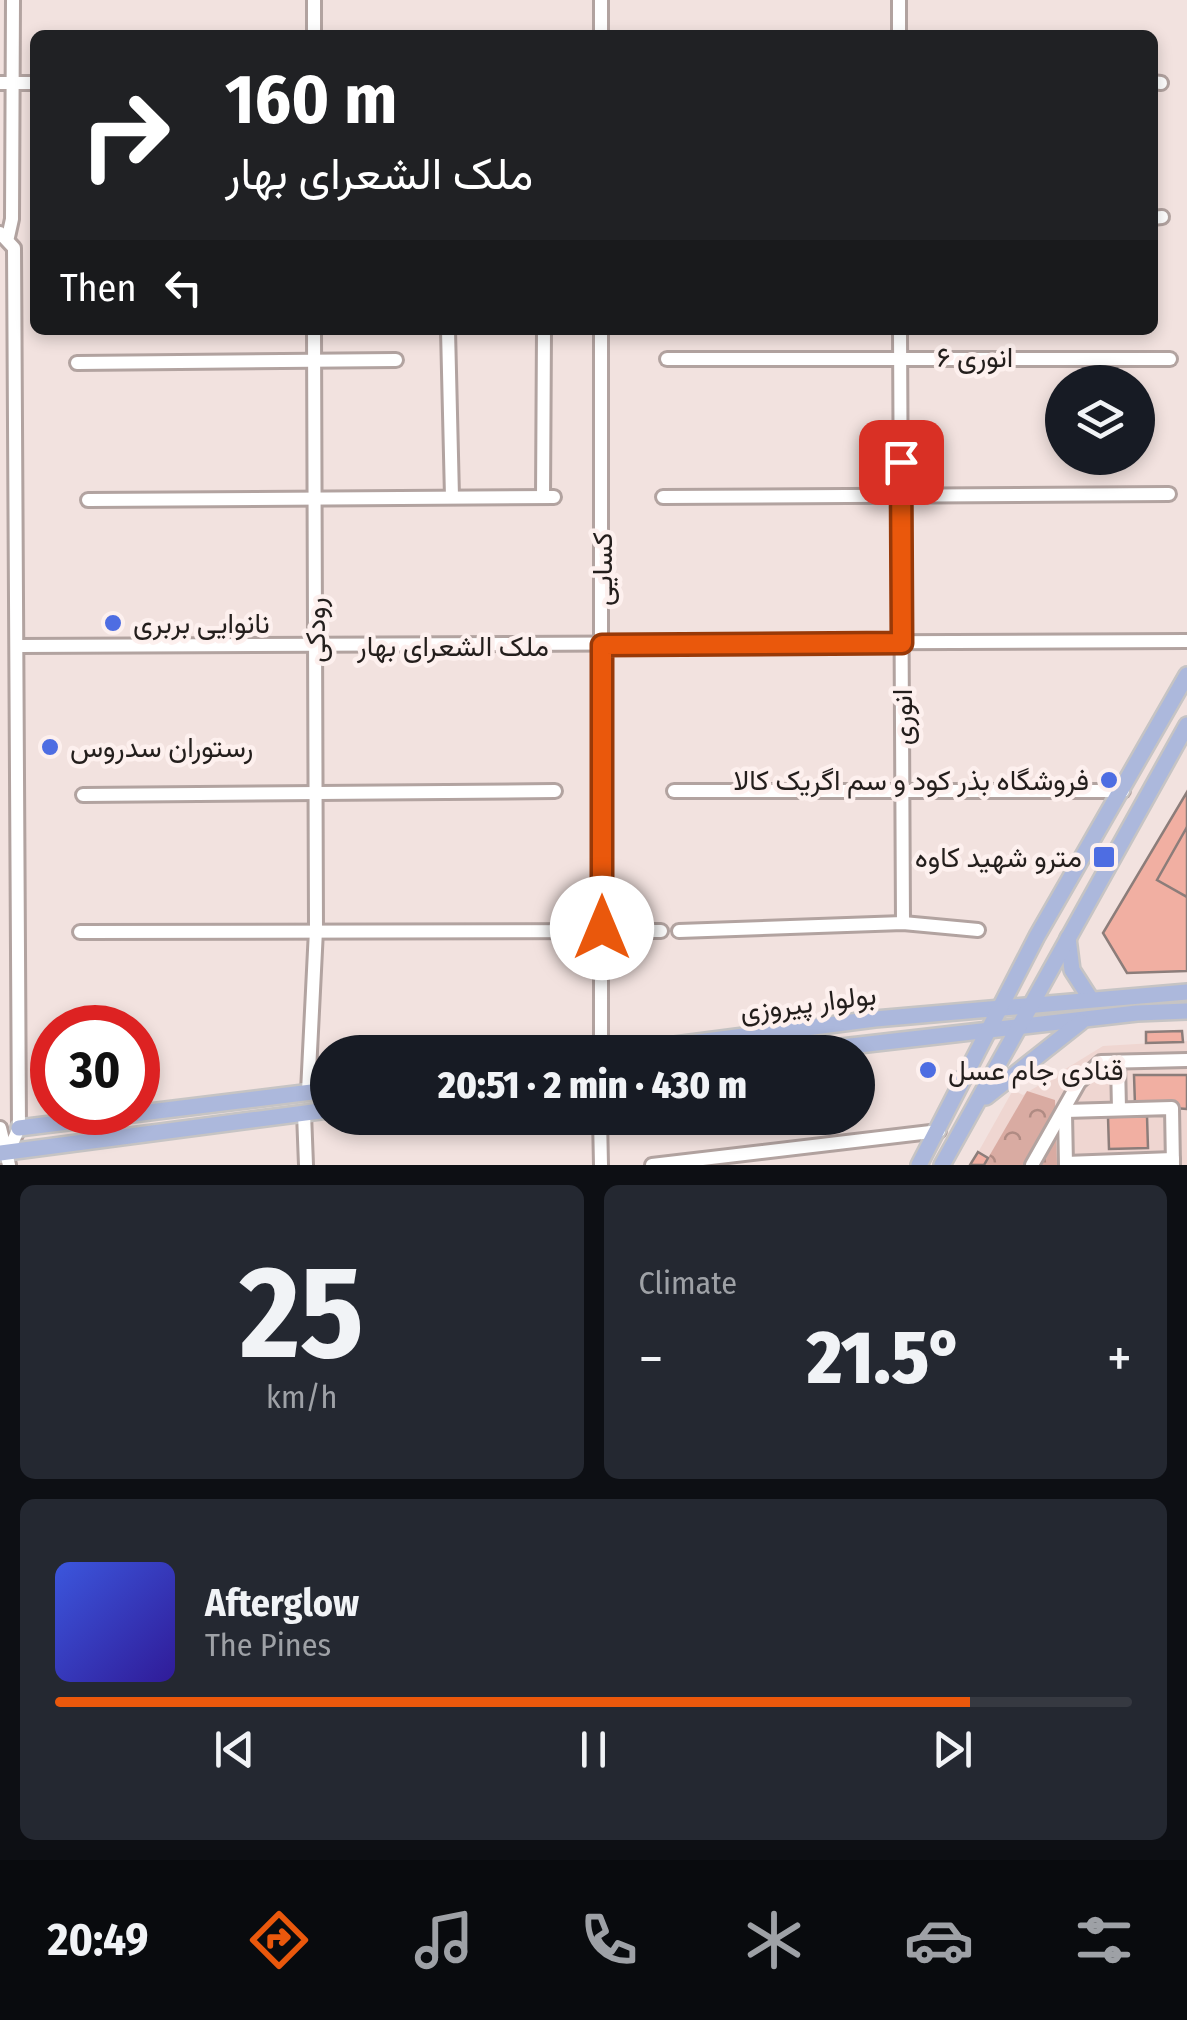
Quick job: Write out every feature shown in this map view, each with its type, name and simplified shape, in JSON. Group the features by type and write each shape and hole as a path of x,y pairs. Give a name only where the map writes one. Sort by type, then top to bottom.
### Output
{"main road":[{"path":"919,1165 1037,936 1187,675"},
{"path":"942,1165 1187,725"},
{"path":"1068,936 1072,970 1090,998"},
{"path":"1031,1004 1187,992"},
{"name":"بولوار پیروزی","path":"765,1035 1031,1004"},
{"path":"1019,1026 1187,1011"},
{"path":"972,1110 1005,1078 1086,1018"},
{"name":"بولوار پیروزی","path":"875,1044 1019,1026"},
{"path":"944,1036 962,1049 970,1070"},
{"path":"19,1128 308,1092"},
{"path":"6,1157 310,1113"}],"street":[{"path":"6,1157 19,1128 12,257 4,235 12,219 6,83 13,0"},
{"path":"314,0 314,30"},
{"path":"601,0 601,30"},
{"path":"899,0 899,30"},
{"path":"0,266 12,257"},
{"name":"رودکی","path":"308,1092 316,930 314,335"},
{"path":"448,335 452,497"},
{"path":"88,500 549,497 544,335"},
{"name":"کسایی","path":"601,335 602,1035"},
{"name":"انوری","path":"900,335 902,923"},
{"name":"انوری ۶","path":"667,359 1170,359"},
{"path":"76,363 396,360"},
{"path":"0,453 15,454"},
{"path":"664,497 1169,494"},
{"name":"ملک الشعرای بهار","path":"18,646 1187,641"},
{"path":"674,790 1123,791"},
{"path":"84,795 554,791"},
{"path":"0,884 18,884"},
{"path":"679,931 902,923 978,930"},
{"path":"80,932 550,928 661,931"},
{"path":"1032,1165 1079,1082 1101,1062 1187,1060"},
{"path":"1118,1063 1119,1109"},
{"path":"1172,1108 1180,1122 1173,1162 1066,1164 1065,1111 1172,1108"},
{"path":"304,1114 306,1165"},
{"path":"6,1157 0,1129 19,1128"},
{"path":"652,1165 938,1131"},
{"path":"600,1135 601,1165"}],"shaded area":[{"path":"1187,1041 1187,1165 971,1165 1013,1090 1023,1095 1103,1046"}],"green space":[{"path":"1027,1091 1055,1100 1057,1165 984,1165"}],"building":[{"path":"1187,792 1187,971 1127,973 1103,933"},
{"path":"1187,827 1187,897 1157,880"},
{"path":"1182,1031 1183,1042 1146,1043 1146,1032"},
{"path":"1134,1075 1187,1075 1187,1109 1135,1105"},
{"path":"1147,1116 1148,1148 1109,1149 1108,1117"},
{"path":"978,1152 988,1158 984,1165 970,1165"}],"place":[{"name":"نانوایی بربری","path":"113,623"},
{"name":"رستوران سدروس","path":"50,747"},
{"name":"فروشگاه بذر کود و سم اگریک کالا","path":"1109,780"},
{"name":"مترو شهید کاوه","path":"1104,857"},
{"name":"قنادی جام عسل","path":"928,1070"}],"route":[{"path":"602,928 602,645 902,643 901,462"}]}
